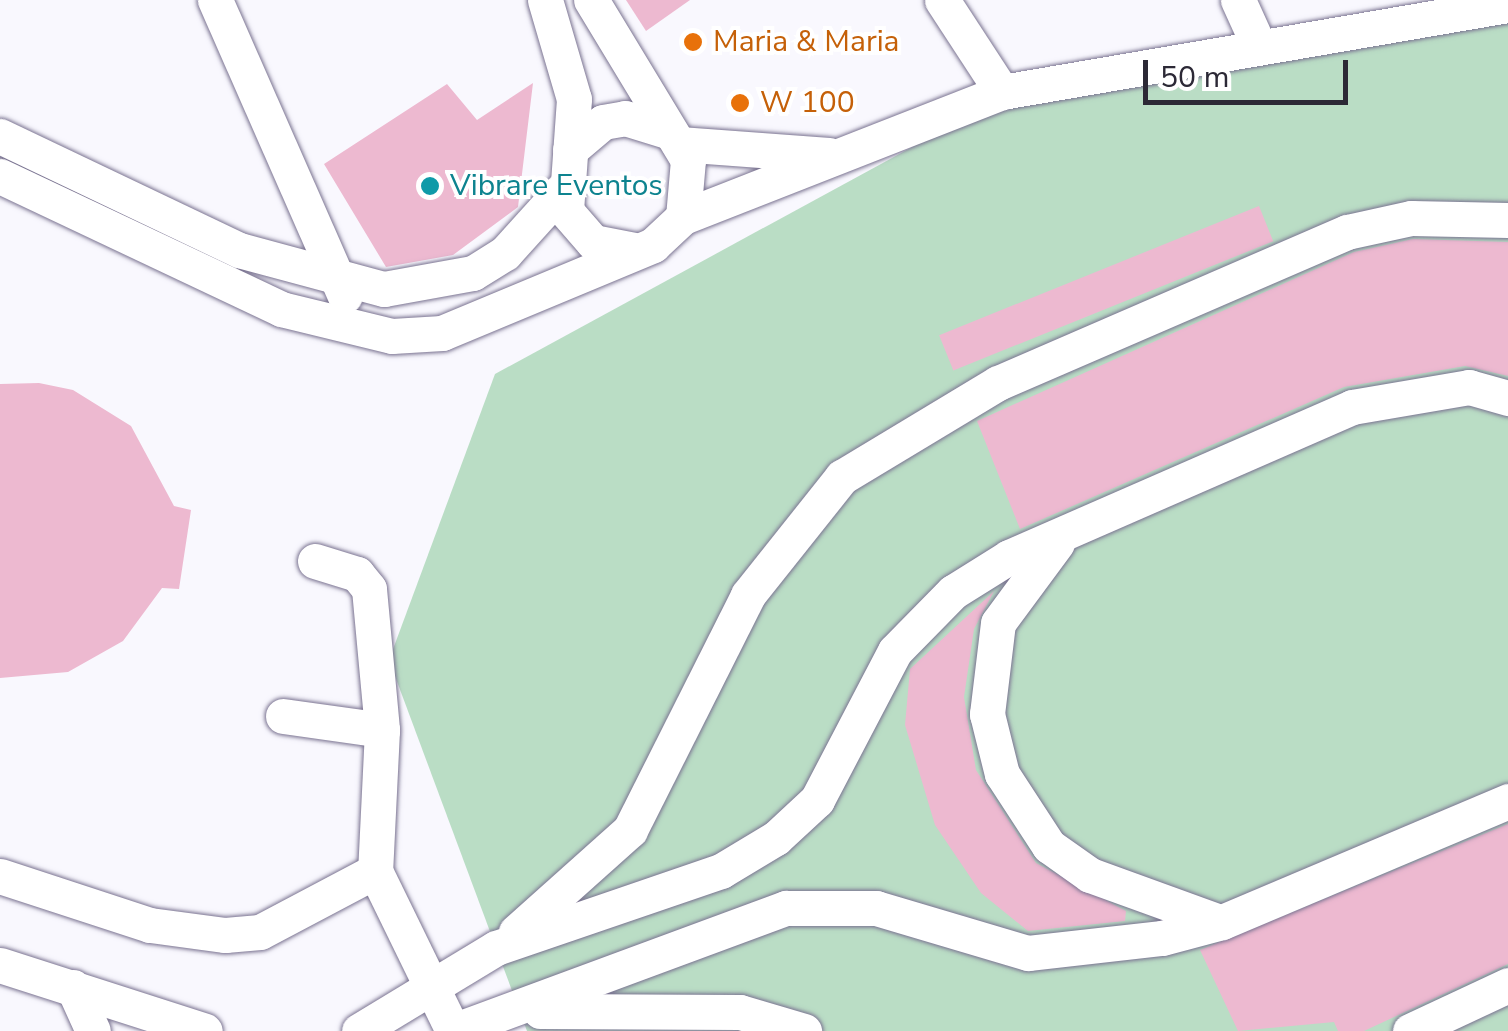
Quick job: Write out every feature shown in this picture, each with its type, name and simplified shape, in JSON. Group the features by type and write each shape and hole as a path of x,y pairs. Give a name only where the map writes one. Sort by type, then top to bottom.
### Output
{"street":[{"path":"215,0 358,330"},
{"path":"0,136 239,250 339,282 428,287 473,272 505,253 560,190 570,150 567,52 545,0"},
{"path":"591,0 692,177 684,217"},
{"path":"942,0 1002,92"},
{"path":"1238,0 1258,44"},
{"path":"0,176 281,309 358,330 442,333 634,250 684,217 1002,92 1258,44 1508,5"},
{"path":"570,150 604,122 636,120 673,138 845,154"},
{"path":"98,225 111,190"},
{"path":"560,190 593,242 634,250"},
{"path":"496,948 630,830 748,596 842,477 998,383 1347,232 1410,218 1508,220"},
{"path":"359,1031 428,967 720,872 776,838 816,800 895,651 953,592 1068,532 1352,407 1469,386 1508,398"},
{"path":"1068,532 998,623 987,714 1002,774 1049,846 1090,875 1222,922"},
{"path":"315,561 357,574 369,588 382,730 375,871 428,967 453,1031 520,1011 786,908 876,908 1028,953 1096,952 1222,922 1508,801"},
{"path":"284,716 382,730"},
{"path":"0,876 150,925 225,934 260,932 375,871"},
{"path":"0,964 206,1031"},
{"path":"1410,1031 1508,985"},
{"path":"73,987 93,1031"},
{"path":"520,1011 678,1008 804,1031"}],"green space":[{"path":"1508,22 1508,1031 527,1031 389,660 495,374 982,109"}],"building":[{"path":"626,0 690,0 646,31"},
{"name":"Vibrare Eventos","path":"533,83 518,207 453,255 386,267 324,164 447,84 477,120"},
{"path":"1259,206 1273,241 953,370 939,335"},
{"path":"1413,239 1508,242 1508,376 1465,366 1344,387 1020,529 977,421 1354,252"},
{"path":"39,383 73,390 131,426 174,506 191,510 179,589 162,588 123,641 68,672 0,678 0,384"},
{"path":"994,591 974,629 964,697 976,770 1036,863 1126,911 1125,921 1028,931 981,893 935,825 905,725 910,669"},
{"path":"1508,824 1508,964 1364,1031 1338,1031 1334,1022 1238,1031 1200,950"}],"place":[{"name":"Maria & Maria","path":"693,42"},
{"name":"W 100","path":"740,103"},
{"name":"Vibrare Eventos","path":"430,186"}]}
